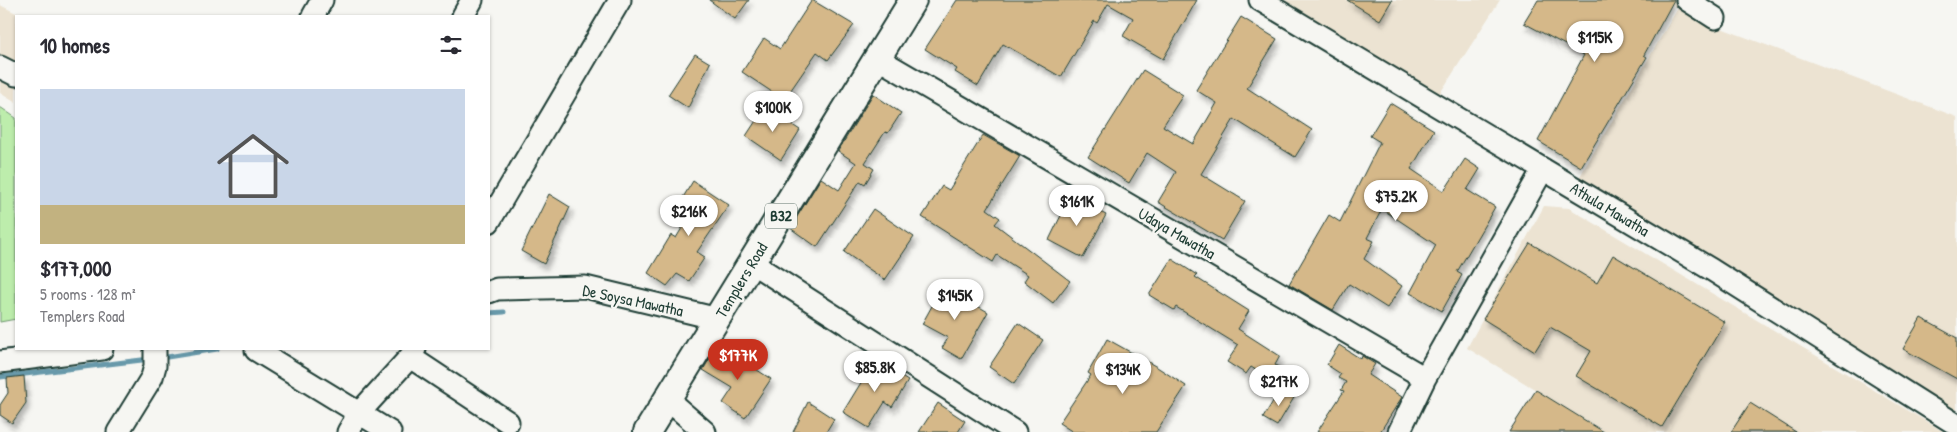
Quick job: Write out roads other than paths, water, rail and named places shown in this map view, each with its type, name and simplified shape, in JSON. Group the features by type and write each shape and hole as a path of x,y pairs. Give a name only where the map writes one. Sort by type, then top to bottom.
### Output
{"main road":[{"name":"Templers Road","path":"647,432 913,0"}],"street":[{"path":"314,15 322,0"},
{"path":"464,15 472,0"},
{"path":"490,220 620,0"},
{"name":"Athula Mawatha","path":"1260,0 1712,270 1957,425"},
{"path":"1687,0 1715,18"},
{"name":"Udaya Mawatha","path":"877,58 1425,378"},
{"path":"0,66 15,74"},
{"path":"1399,432 1425,378 1543,169"},
{"path":"752,262 1015,432"},
{"name":"De Soysa Mawatha","path":"490,292 498,289 585,287 718,319"},
{"path":"0,362 94,350"},
{"path":"256,350 390,432"},
{"path":"348,432 359,413 413,353 508,422"},
{"path":"118,432 152,377 155,356"},
{"path":"668,400 705,432"}],"waterway":[{"path":"490,313 504,312"},
{"path":"161,358 211,350"},
{"path":"0,377 150,359"}]}
